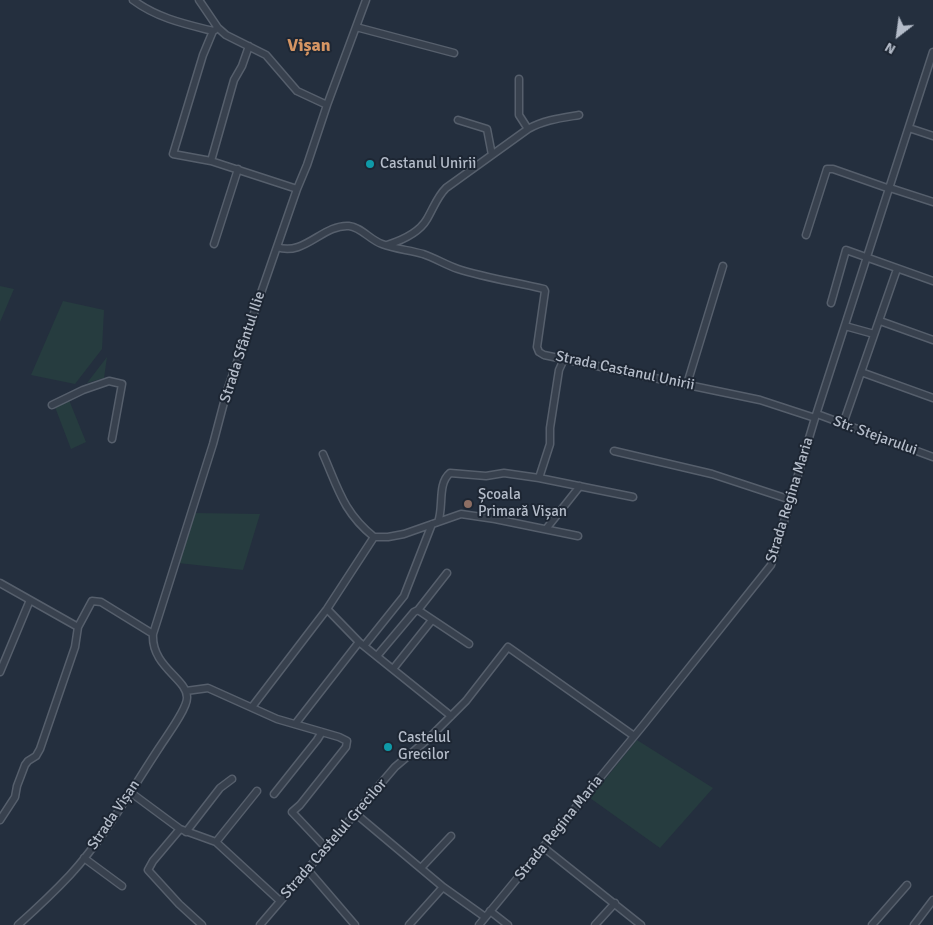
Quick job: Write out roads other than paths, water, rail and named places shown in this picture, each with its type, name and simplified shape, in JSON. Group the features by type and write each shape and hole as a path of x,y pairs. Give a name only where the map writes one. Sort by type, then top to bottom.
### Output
{"street":[{"path":"133,0 159,16 216,30 266,55 297,91 327,105"},
{"path":"199,0 216,30"},
{"name":"Strada Sfântul Ilie","path":"153,634 213,444 227,391 297,189 366,0"},
{"path":"356,27 454,53"},
{"path":"216,30 203,55 173,154 211,161 297,189"},
{"path":"211,161 234,80 242,66 249,46"},
{"name":"Strada Regina Maria","path":"479,925 767,572 774,556 816,416 933,52"},
{"path":"519,79 519,114 528,129"},
{"path":"386,245 417,232 426,221 438,195 528,129 537,124 579,114"},
{"path":"458,120 487,129 492,155"},
{"path":"909,128 933,136"},
{"path":"806,235 828,169 833,168 933,202"},
{"path":"214,244 238,169"},
{"name":"Strada Castanul Unirii","path":"277,246 288,249 308,243 333,229 346,226 356,228 380,243 422,254 458,269 544,289 546,291 537,342 538,350 544,355 760,400 816,416"},
{"path":"831,303 846,250 933,281"},
{"path":"687,384 723,266"},
{"path":"843,424 898,268"},
{"path":"880,321 933,340"},
{"path":"845,326 874,334"},
{"path":"539,478 550,444 550,428 560,370 564,359"},
{"path":"861,372 933,398"},
{"path":"52,405 83,390 109,381 122,384 112,439"},
{"name":"Str. Stejarului","path":"816,416 933,457"},
{"path":"614,450 712,474 791,500"},
{"path":"324,454 340,497 352,516 374,537 404,534 461,514 578,536"},
{"path":"296,724 404,596 435,523 441,515 443,484 450,473 486,476 504,473 633,497"},
{"path":"546,529 580,486"},
{"path":"252,707 327,609 374,537"},
{"path":"378,656 447,573"},
{"path":"0,583 78,627"},
{"path":"0,672 30,600"},
{"path":"0,820 15,797 25,765 36,756 40,749 75,647 78,627 92,601 98,601 153,634 154,649 159,658 186,691 208,688 277,718 347,741 348,744 292,812 326,848"},
{"path":"327,609 362,644 451,716"},
{"path":"418,610 468,644"},
{"path":"393,669 432,620"},
{"name":"Strada Castelul Grecilor","path":"260,925 395,768 466,701 508,647 634,736"},
{"name":"Strada Vișan","path":"21,923 70,875 84,858 180,715 188,700 186,691"},
{"path":"274,794 322,732"},
{"path":"202,925 179,904 148,870 153,861 220,788 232,779"},
{"path":"216,842 257,791"},
{"path":"130,792 183,830 216,842 280,901"},
{"path":"356,814 443,887 485,918"},
{"path":"421,868 451,836"},
{"path":"543,847 641,925"},
{"path":"84,858 122,886"},
{"path":"307,870 356,925"},
{"path":"872,925 906,885"},
{"path":"409,925 443,887"},
{"path":"914,925 933,900"},
{"path":"595,925 615,903"},
{"path":"490,911 508,925"},
{"path":"21,923 30,925"}],"place":[{"name":"Castanul Unirii","path":"370,164"},
{"name":"Școala Primară Vișan","path":"468,504"},
{"name":"Castelul Grecilor","path":"388,747"}],"district":[{"name":"Vișan","path":"309,46"}]}
